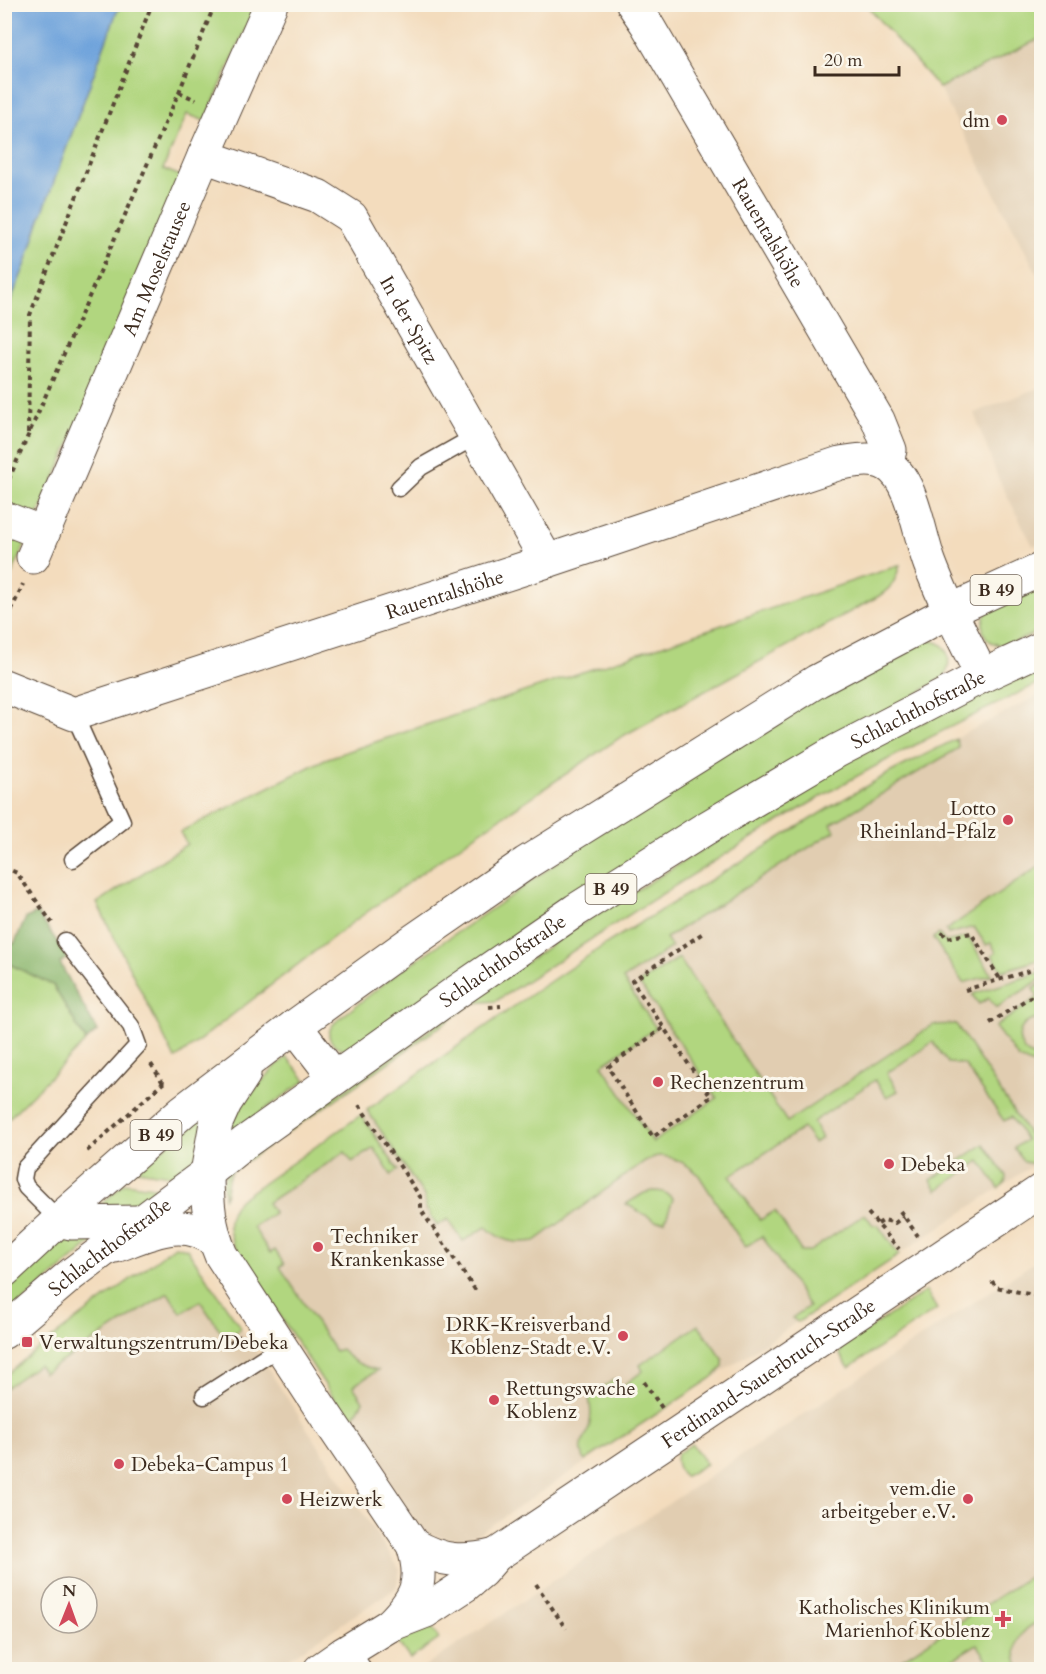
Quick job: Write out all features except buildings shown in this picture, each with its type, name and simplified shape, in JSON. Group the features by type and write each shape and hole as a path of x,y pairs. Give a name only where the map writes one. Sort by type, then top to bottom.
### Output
{"street":[{"name":"Am Moselstausee","path":"38,545 271,4"},
{"name":"Rauentalshöhe","path":"74,714 547,561 840,463 873,460 886,464 890,450 878,420 633,4"},
{"name":"In der Spitz","path":"204,156 318,196 351,218 547,561"},
{"path":"886,464 899,473 908,492 929,563 950,611"},
{"path":"4,519 38,545"},
{"name":"B 49","path":"4,1272 59,1220 183,1111 413,941 536,857 817,681 950,611 1041,569"},
{"name":"B 49","path":"950,611 982,676"},
{"name":"Schlachthofstraße","path":"4,1332 101,1251 244,1143 576,910 837,751 1041,648"},
{"path":"4,686 74,714"},
{"path":"295,1026 335,1078"},
{"name":"Ferdinand-Sauerbruch-Straße","path":"256,1055 225,1103 216,1123 207,1173 207,1210 215,1241 220,1255 413,1545 418,1564 417,1585 410,1604 390,1625 339,1664"},
{"name":"Ferdinand-Sauerbruch-Straße","path":"390,1625 426,1611 464,1586 496,1555 1041,1190"},
{"path":"59,1220 71,1223 139,1222"},
{"path":"101,1251 172,1228 197,1230 215,1241"},
{"name":"Ferdinand-Sauerbruch-Straße","path":"413,1545 428,1553 450,1559 475,1560 496,1555"}],"lane":[{"path":"399,488 421,467 476,436"},
{"path":"73,859 122,821 74,714"},
{"path":"59,1220 26,1187 23,1179 25,1168 138,1045 131,1026 65,941"},
{"path":"204,1396 280,1347"}],"path":[{"path":"27,437 30,315 152,4"},
{"path":"4,489 170,113 215,4"},
{"path":"4,627 38,545"},
{"path":"4,867 17,873 65,941"},
{"path":"942,932 947,938 970,933 1000,979"},
{"path":"663,1028 608,1067 653,1137 711,1097 632,981 703,933"},
{"path":"965,990 1041,967"},
{"path":"990,1023 1030,997 1028,992"},
{"path":"92,1147 164,1083"},
{"path":"359,1105 421,1198 421,1210 476,1291"},
{"path":"900,1211 916,1233"},
{"path":"868,1213 900,1250"},
{"path":"878,1224 884,1220 895,1223 904,1216"},
{"path":"992,1281 996,1287 1041,1297"},
{"path":"644,1382 666,1414"},
{"path":"536,1584 566,1629"}],"shaded area":[{"path":"1041,38 1041,281 939,88"},
{"path":"1041,387 1041,543 1033,546 998,478 974,413"},
{"path":"1041,694 1041,1160 476,1535 448,1539 426,1533 350,1423 235,1206 239,1200 609,942 891,772"},
{"path":"175,1246 187,1249 400,1570 396,1588 273,1669 5,1669 4,1376"},
{"path":"1041,1258 1041,1669 420,1670 695,1486"}],"green space":[{"path":"121,5 256,5 205,121 187,114 163,169 186,178 5,589 5,315"},
{"path":"866,5 1041,5 1041,38 939,88"},
{"path":"900,565 893,583 879,596 621,737 472,837 353,922 175,1059 97,903 187,844 180,832 325,759"},
{"path":"1041,585 1041,630 1013,643 991,642 985,636 982,626 988,609"},
{"path":"923,639 938,643 945,648 949,661 944,677 348,1049 332,1042 329,1035 334,1024 400,971 512,895 678,775"},
{"path":"1041,661 1041,682 954,725 812,802 692,875 496,1001 474,1003 231,1172 224,1198 223,1183 226,1172 575,928 840,765"},
{"path":"956,739 959,748 831,824 835,831 666,938 672,947 623,979 656,1028 602,1065 653,1142 717,1098 639,983 679,958 787,1122 933,1025 956,1024 1041,1153 1041,1160 1035,1164 1024,1162 1014,1148 1026,1140 1011,1117 1004,1121 964,1064 948,1063 933,1042 887,1073 898,1091 887,1097 875,1080 813,1122 822,1138 814,1143 803,1128 730,1176 760,1220 775,1211 801,1251 810,1251 865,1214 873,1225 878,1225 899,1255 798,1322 792,1318 809,1306 762,1236 745,1247 698,1174 685,1164 665,1156 657,1156 645,1161 535,1241 508,1241 486,1227 463,1241 448,1219 437,1226 425,1207 425,1197 367,1110 609,942 832,806 891,772"},
{"path":"1041,865 1041,959 1002,971 992,955 996,952 991,943 986,945 974,927 948,934 946,930"},
{"path":"37,913 68,957 60,963 97,1031 86,1041 53,985 5,962 5,940 14,944 26,918"},
{"path":"939,934 945,942 968,937 992,975 963,983 933,938"},
{"path":"5,962 53,985 86,1041 5,1122"},
{"path":"1041,972 1041,979 996,1008 989,998 979,1004 973,996 973,994"},
{"path":"1041,983 1041,1020 1026,1023 1020,1034 1022,1047 1035,1057 1033,1065 1019,1059 995,1027 1038,997 1033,989"},
{"path":"287,1057 306,1080 230,1132 231,1122 248,1097"},
{"path":"207,1111 197,1162 176,1176 137,1170"},
{"path":"361,1115 398,1170 391,1175 374,1148 352,1162 345,1152 267,1203 274,1213 253,1227 270,1253 275,1250 284,1264 280,1267 335,1351 341,1349 358,1363 378,1370 353,1386 363,1401 350,1423 233,1244 229,1221 239,1200"},
{"path":"984,1144 1006,1176 1005,1183 999,1188 980,1161 937,1190 931,1180"},
{"path":"124,1183 161,1188 140,1206 103,1207 101,1205"},
{"path":"652,1191 664,1192 673,1199 665,1221 656,1221 626,1204"},
{"path":"71,1231 103,1233 5,1317 4,1290"},
{"path":"175,1246 187,1249 241,1328 226,1339 200,1301 181,1313 168,1293 44,1373 38,1365 5,1388 5,1376 31,1354"},
{"path":"926,1291 937,1309 849,1368 840,1355 842,1347"},
{"path":"698,1325 723,1359 723,1367 712,1378 585,1461 582,1447 591,1420 589,1397 615,1379 621,1387 643,1371 640,1365"},
{"path":"692,1444 706,1464 684,1477 676,1458 677,1454"},
{"name":"Katholisches Klinikum Marienhof Koblenz","path":"1041,1569 1041,1621 1033,1624 1018,1640 1016,1653 1020,1669 994,1669 977,1644 937,1669 887,1669"},
{"path":"427,1620 439,1639 410,1659 397,1641"}],"water":[{"path":"5,4 121,5 5,315"}],"place":[{"name":"dm","path":"1002,120"},
{"name":"Lotto Rheinland-Pfalz","path":"1008,820"},
{"name":"Rechenzentrum","path":"658,1082"},
{"name":"Debeka","path":"889,1164"},
{"name":"Techniker Krankenkasse","path":"318,1247"},
{"name":"DRK-Kreisverband Koblenz-Stadt e.V.","path":"623,1336"},
{"name":"Verwaltungszentrum/Debeka","path":"27,1342"},
{"name":"Rettungswache Koblenz","path":"494,1400"},
{"name":"Debeka-Campus 1","path":"119,1464"},
{"name":"Heizwerk","path":"287,1499"},
{"name":"vem.die arbeitgeber e.V.","path":"968,1499"},
{"name":"Katholisches Klinikum Marienhof Koblenz","path":"1003,1619"}]}
